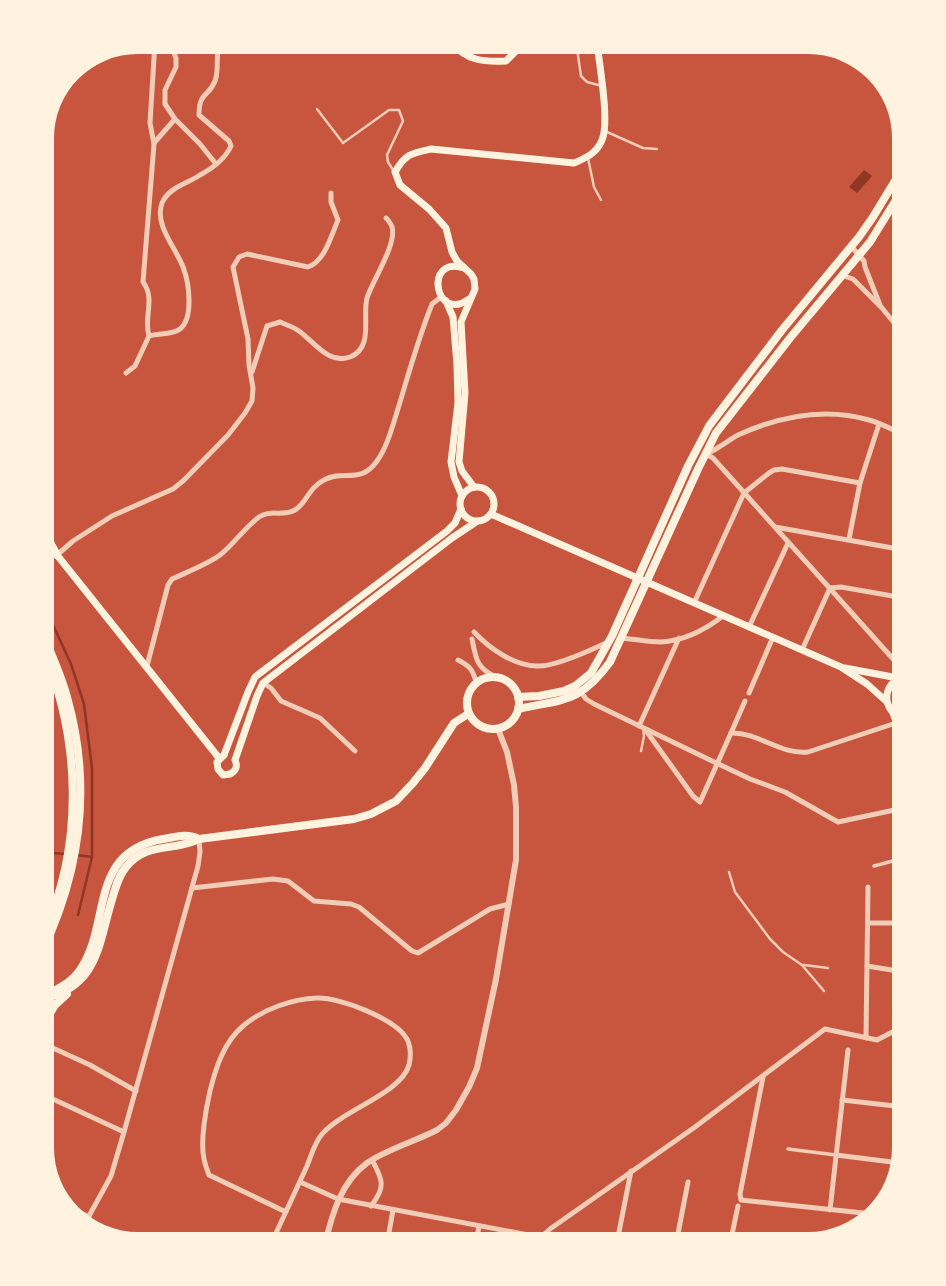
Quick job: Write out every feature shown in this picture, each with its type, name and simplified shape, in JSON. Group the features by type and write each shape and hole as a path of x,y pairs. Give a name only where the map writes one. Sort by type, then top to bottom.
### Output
{"main road":[{"path":"465,54 486,62 506,61 513,54"},
{"path":"474,487 458,462 465,393 461,322 473,294 474,279 452,252 446,228 429,209 400,185 395,172 402,160 415,152 431,149 574,163 587,158 597,149 603,138 606,116 598,54"},
{"path":"519,709 567,699 597,679 610,662 697,447 709,426 774,340 851,246 892,185"},
{"path":"519,696 539,696 564,691 591,673 642,580 716,433 841,275 860,255 892,206"},
{"path":"452,252 437,287 453,317 457,365 458,403 450,462 462,496 461,509 455,523 255,677 222,757 217,762 223,775 230,775 236,769 235,760 263,683 452,538 491,514 494,505 492,495 484,489 474,487 462,496"},
{"path":"441,274 454,267 468,270"},
{"path":"443,299 458,304 470,299"},
{"path":"461,509 466,518 476,522"},
{"path":"491,514 841,667 887,701"},
{"path":"54,550 57,555"},
{"path":"54,552 222,757"},
{"path":"54,663 67,696 78,743 81,791 78,843 63,903 54,924"},
{"path":"841,667 892,675"},
{"path":"494,676 507,681 516,690 519,709 510,723 498,729 485,729 468,714 467,694 476,682 494,676"},
{"path":"54,680 70,744 74,787 70,844 54,906"},
{"path":"892,683 887,692 892,713"},
{"path":"54,1006 76,987 93,964 119,879 125,867 137,856 165,846 191,844 199,839 354,819 371,814 396,801 413,783 454,723 468,714"},
{"path":"222,757 232,757 235,760"},
{"path":"54,991 72,980 85,961 103,896 118,862 140,845 155,840 191,835 199,839"},
{"path":"54,994 64,992 86,974"}],"street":[{"path":"125,373 135,366 149,336 147,328 150,298 148,288 143,282 154,144 150,123 154,54"},
{"path":"174,54 176,67 165,90 165,104 216,164"},
{"path":"149,336 179,330 186,323 189,313 185,270 160,216 164,198 173,189 202,175 226,156 231,146 229,141 198,115 201,98 214,83 217,54"},
{"path":"154,144 175,119"},
{"path":"57,555 111,516 183,481 228,435 245,413 253,388 248,339 233,267 239,257 247,254 308,267 315,265 338,220 331,202 331,193"},
{"path":"251,375 267,327 279,322 297,329 334,358 350,357 361,349 366,334 364,313 367,297 385,260 391,238 392,226 386,218"},
{"path":"851,246 864,261 882,308"},
{"path":"853,279 860,275 865,267"},
{"path":"841,275 853,279 892,320"},
{"path":"147,666 168,584 172,579 219,556 258,518 268,512 292,512 299,508 315,485 327,478 355,476 365,473 374,465 386,443 432,304 443,299"},
{"path":"705,454 770,421 801,415 842,414 871,420 892,430"},
{"path":"849,539 860,482 879,424"},
{"path":"705,454 713,458 892,658"},
{"path":"694,603 744,494 769,473 782,468 860,482"},
{"path":"775,527 892,548"},
{"path":"749,627 788,543"},
{"path":"830,588 841,587 892,598"},
{"path":"802,650 830,588"},
{"path":"621,638 663,642 702,630 723,615"},
{"path":"494,676 484,671 476,659 473,636 516,662 535,667 548,665 609,642"},
{"path":"749,693 773,637"},
{"path":"642,728 679,638"},
{"path":"458,660 472,668 476,682"},
{"path":"263,683 271,688 281,701 320,718 355,751"},
{"path":"580,692 594,704 750,779 785,792 838,822 892,811"},
{"path":"642,728 700,802 745,701"},
{"path":"731,733 742,733 782,749 801,753 892,724"},
{"path":"328,1232 338,1199 353,1175 372,1160 437,1130 446,1123 469,1087 477,1068 496,979 516,860 514,785 507,752 498,729"},
{"path":"90,1216 111,1176 136,1091 192,888 200,852 199,839"},
{"path":"874,866 892,861"},
{"path":"192,888 273,879 288,881 314,901 359,907 412,951 418,953 490,909 509,904"},
{"path":"866,1038 869,887"},
{"path":"868,923 892,923"},
{"path":"867,966 892,970"},
{"path":"277,1232 286,1212 300,1182 321,1135 341,1117 400,1081 410,1061 407,1039 401,1031 375,1015 341,1000 313,998 273,1008 243,1026 225,1048 215,1070 207,1101 204,1133 203,1158 209,1174 286,1212"},
{"path":"548,1232 763,1077 825,1029 877,1040 892,1032"},
{"path":"54,1048 136,1091"},
{"path":"830,1210 848,1050"},
{"path":"733,1232 763,1077"},
{"path":"54,1100 124,1132"},
{"path":"842,1100 892,1106"},
{"path":"788,1149 890,1162"},
{"path":"371,1206 383,1186 372,1160"},
{"path":"619,1232 631,1171"},
{"path":"300,1182 338,1199 503,1232"},
{"path":"678,1232 688,1182"},
{"path":"739,1203 860,1213"},
{"path":"389,1232 393,1210"},
{"path":"478,1232 479,1226"}],"lane":[{"path":"578,54 581,76 587,82 601,86"},
{"path":"317,109 344,143 389,110 399,110 402,121 387,155 395,172"},
{"path":"604,131 643,148 657,149"},
{"path":"587,158 594,187 601,200"},
{"path":"641,751 644,736 642,728"},
{"path":"729,872 735,892 770,939 782,952 802,965 824,991"},
{"path":"802,965 828,968"}],"shaded area":[{"path":"864,170 872,176 857,193 849,187"}],"waterway":[{"path":"54,627 71,664 84,704 92,768 92,857 78,915"},
{"path":"54,853 64,854"},
{"path":"77,855 92,857"}]}
